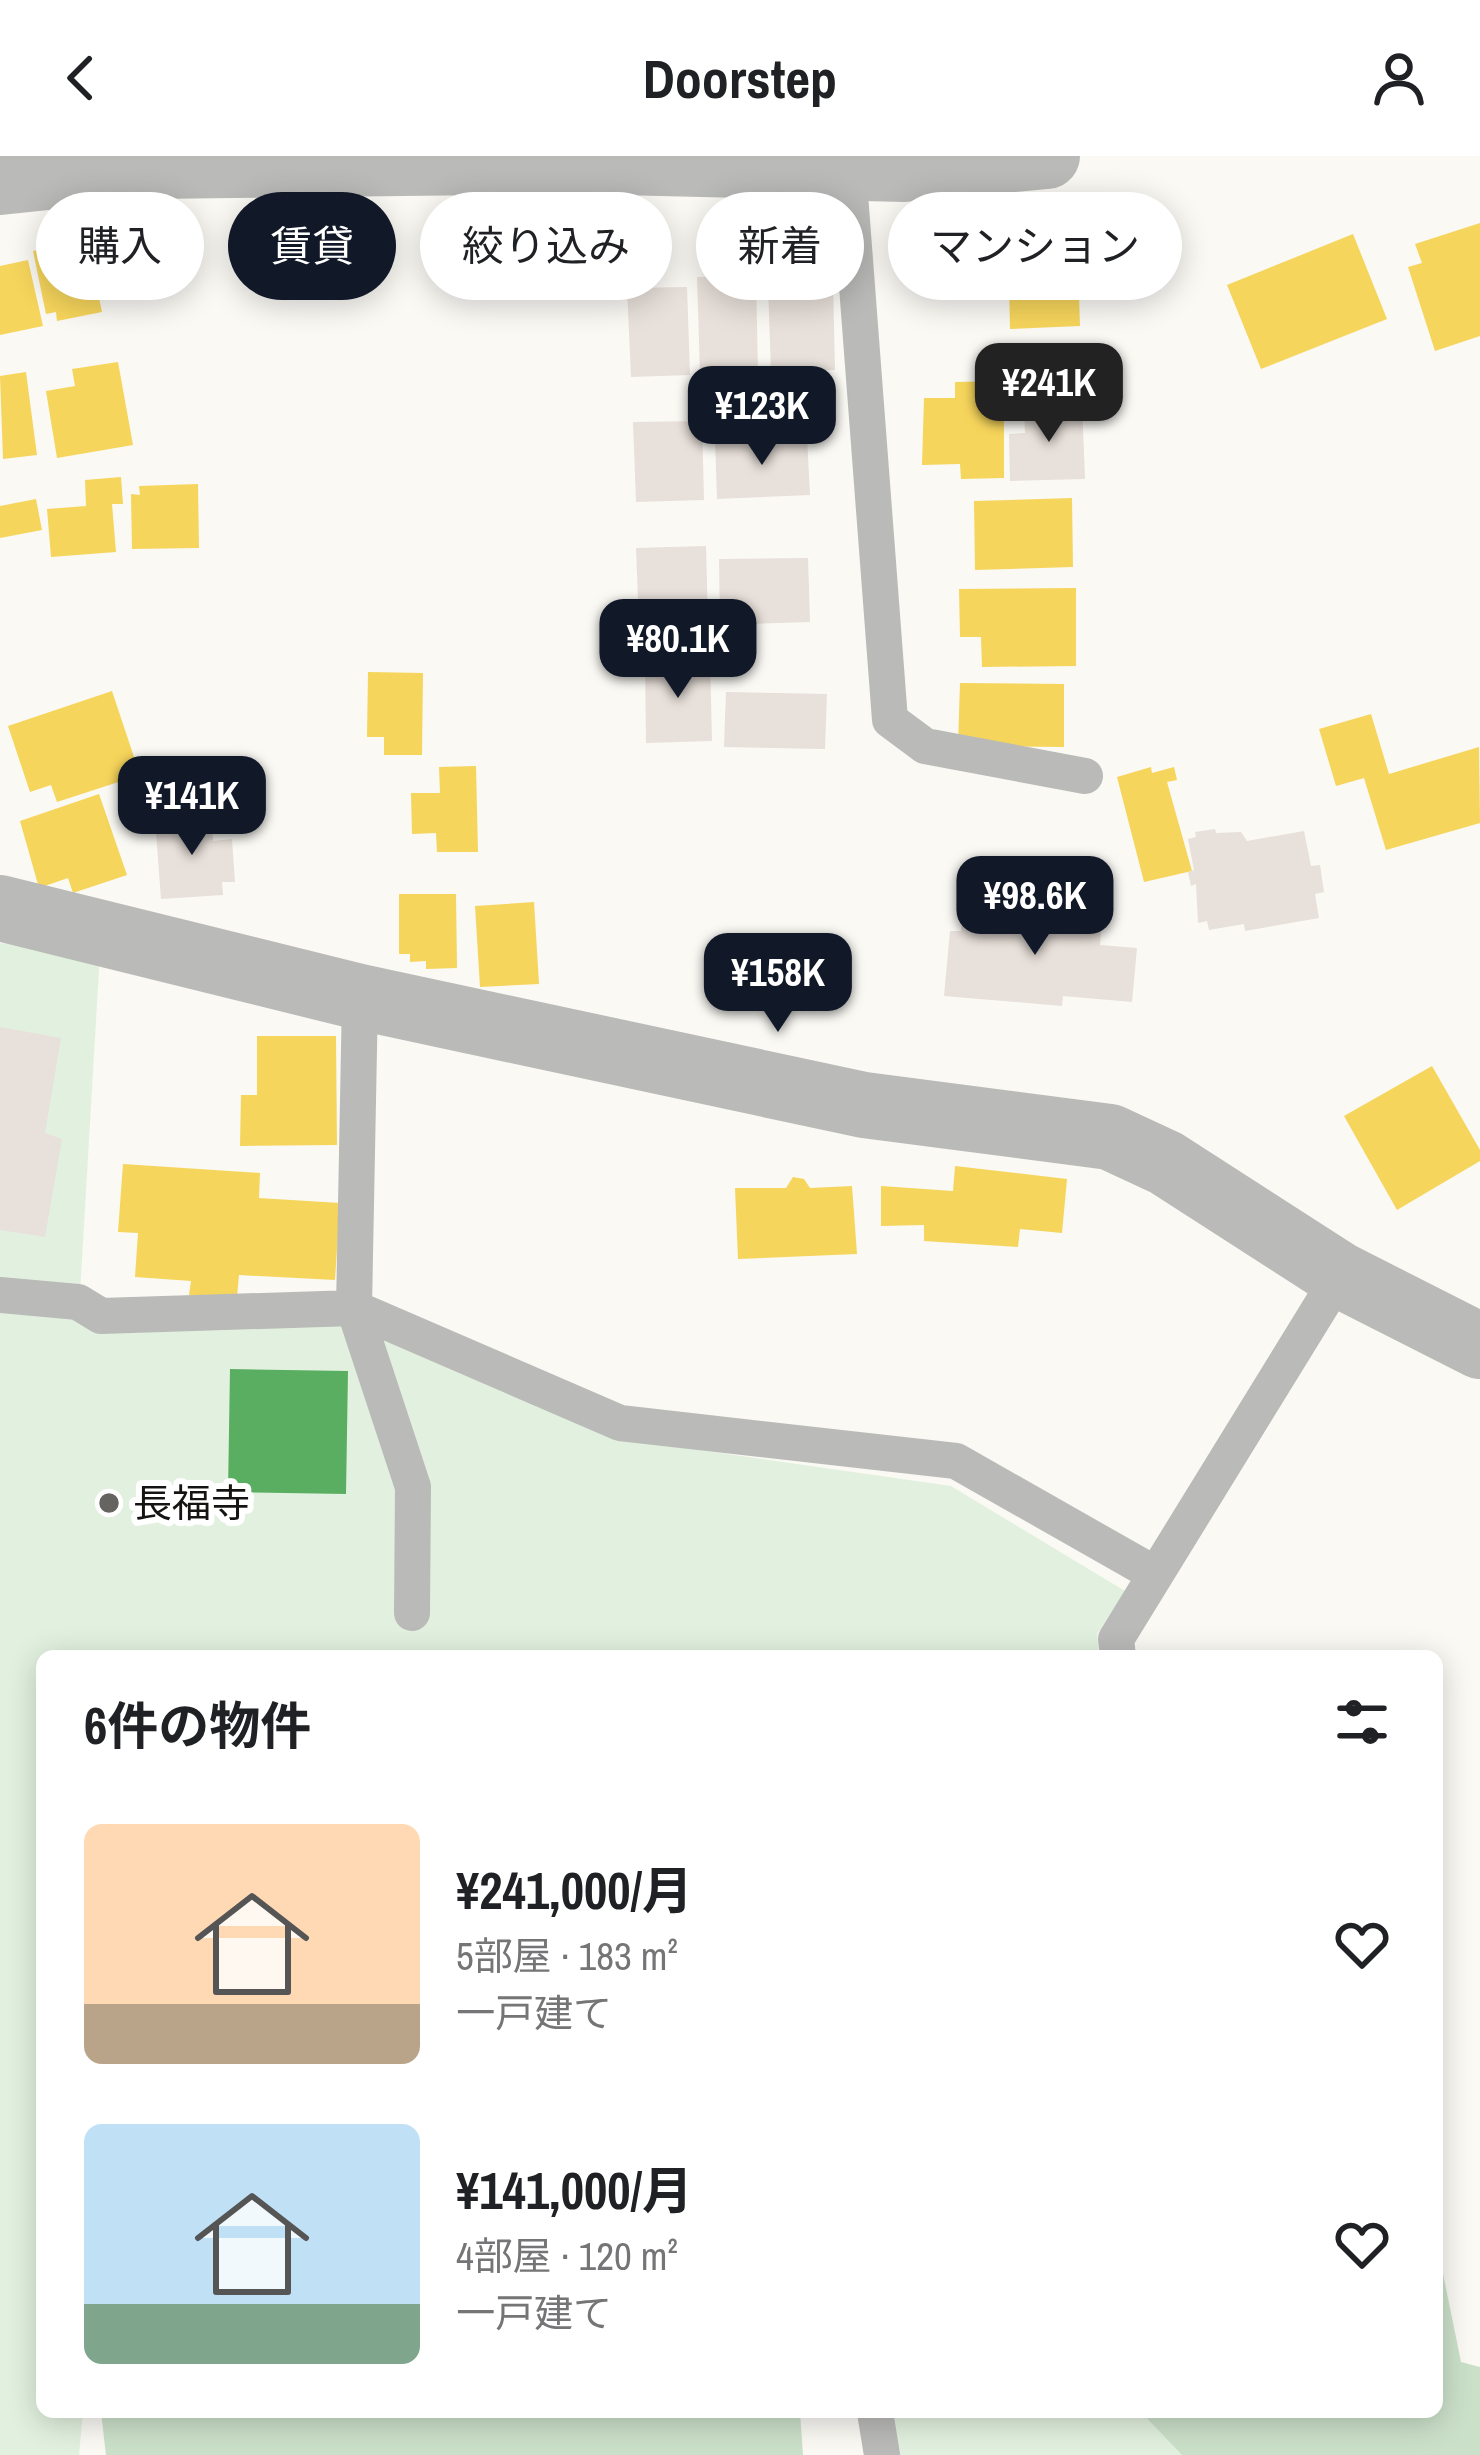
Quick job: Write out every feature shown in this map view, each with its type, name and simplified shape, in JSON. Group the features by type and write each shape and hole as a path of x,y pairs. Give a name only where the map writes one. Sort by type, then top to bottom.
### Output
{"street":[{"path":"0,182 152,166 577,159 904,169 1047,156"},
{"path":"0,908 360,997 864,1105 1110,1138 1166,1163 1340,1275 1480,1346"}],"lane":[{"path":"848,168 890,720 925,746 1085,776"},
{"path":"360,997 354,1308 413,1487 412,1612"},
{"path":"1117,1650 1116,1639 1340,1275"},
{"path":"0,1295 78,1302 101,1316 354,1308 620,1423 956,1461 1155,1574"},
{"path":"876,2418 882,2455"}],"green space":[{"path":"0,943 100,953 79,1311 364,1320 609,1437 951,1486 1125,1591 1097,1634 1098,1650 36,1650 36,2418 82,2418 79,2455 0,2455"},
{"path":"1443,2274 1461,2362 1480,2367 1480,2455 1182,2455 1147,2418 1443,2418"},
{"path":"102,2418 800,2418 803,2455 106,2455"},
{"path":"864,2418 1254,2418 1251,2455 871,2455"}],"building: 住宅":[{"path":"1480,223 1480,336 1435,351 1408,267 1422,263 1415,244"},
{"path":"1353,234 1387,319 1261,369 1227,285"},
{"path":"28,260 43,326 0,335 0,266"},
{"path":"43,300 100,300 102,312 57,321 56,312 46,314"},
{"path":"1009,300 1079,300 1080,326 1010,329"},
{"path":"118,362 133,445 57,458 46,391 75,386 72,369"},
{"path":"26,372 37,455 3,459 0,376"},
{"path":"1004,381 1004,478 961,479 960,464 922,465 924,398 955,398 955,382"},
{"path":"121,477 123,504 112,504 116,552 51,557 47,509 86,506 85,480"},
{"path":"198,484 199,548 132,549 131,494 140,495 139,486"},
{"path":"1072,498 1073,567 975,570 974,501"},
{"path":"36,499 42,530 0,538 0,506"},
{"path":"1076,588 1076,666 982,667 981,637 960,637 959,589"},
{"path":"368,672 423,673 422,755 384,755 384,737 367,737"},
{"path":"960,683 1064,684 1064,747 958,746"},
{"path":"112,691 140,775 57,802 51,785 30,792 8,726"},
{"path":"1371,714 1389,774 1479,747 1480,823 1386,850 1364,778 1336,786 1319,729"},
{"path":"476,766 478,852 437,852 436,833 412,834 411,793 440,793 439,767"},
{"path":"1151,767 1152,773 1174,767 1177,780 1167,782 1192,871 1144,882 1117,777"},
{"path":"99,794 127,875 73,893 68,878 39,888 20,821"},
{"path":"399,894 456,894 457,968 426,969 426,961 410,962 410,954 399,954"},
{"path":"534,902 539,984 480,987 475,906"},
{"path":"257,1036 336,1036 337,1145 240,1146 241,1095 257,1095"},
{"path":"1432,1066 1480,1150 1480,1161 1397,1210 1344,1116"},
{"path":"123,1164 260,1173 259,1198 340,1203 335,1280 239,1275 237,1297 189,1295 191,1281 135,1277 138,1233 118,1232"},
{"path":"955,1166 1067,1179 1062,1233 1020,1229 1018,1247 924,1241 924,1225 881,1226 881,1186 953,1191"},
{"path":"793,1177 804,1179 810,1188 852,1186 857,1254 738,1259 735,1188 786,1188"}],"building: 公共":[{"path":"230,1369 348,1371 346,1494 228,1492"}],"building: その他":[{"path":"672,287 687,287 690,375 631,377 628,300 672,300"},
{"path":"698,300 757,300 758,374 700,375"},
{"path":"768,300 833,300 835,370 771,372"},
{"path":"1082,404 1085,479 1010,481 1009,434 1025,433 1024,407"},
{"path":"702,421 704,500 636,502 633,422"},
{"path":"807,436 810,495 717,499 715,440"},
{"path":"706,546 708,624 639,626 636,548"},
{"path":"808,558 810,622 720,625 719,559"},
{"path":"710,659 712,741 646,743 645,661"},
{"path":"726,692 827,694 825,749 724,747"},
{"path":"212,815 213,841 232,839 235,882 222,882 223,895 161,899 155,819"},
{"path":"1215,829 1216,833 1241,832 1247,841 1304,831 1311,866 1320,865 1324,892 1315,894 1319,918 1245,931 1244,924 1209,930 1207,921 1198,923 1196,884 1191,886 1188,872 1194,870 1188,839 1196,837 1195,832"},
{"path":"963,904 1102,917 1100,945 1137,948 1132,1002 1063,996 1062,1006 944,996 950,931 961,931"},
{"path":"0,1027 61,1038 45,1133 62,1139 45,1237 0,1230"}],"place":[{"name":"長福寺","path":"109,1503"}]}
